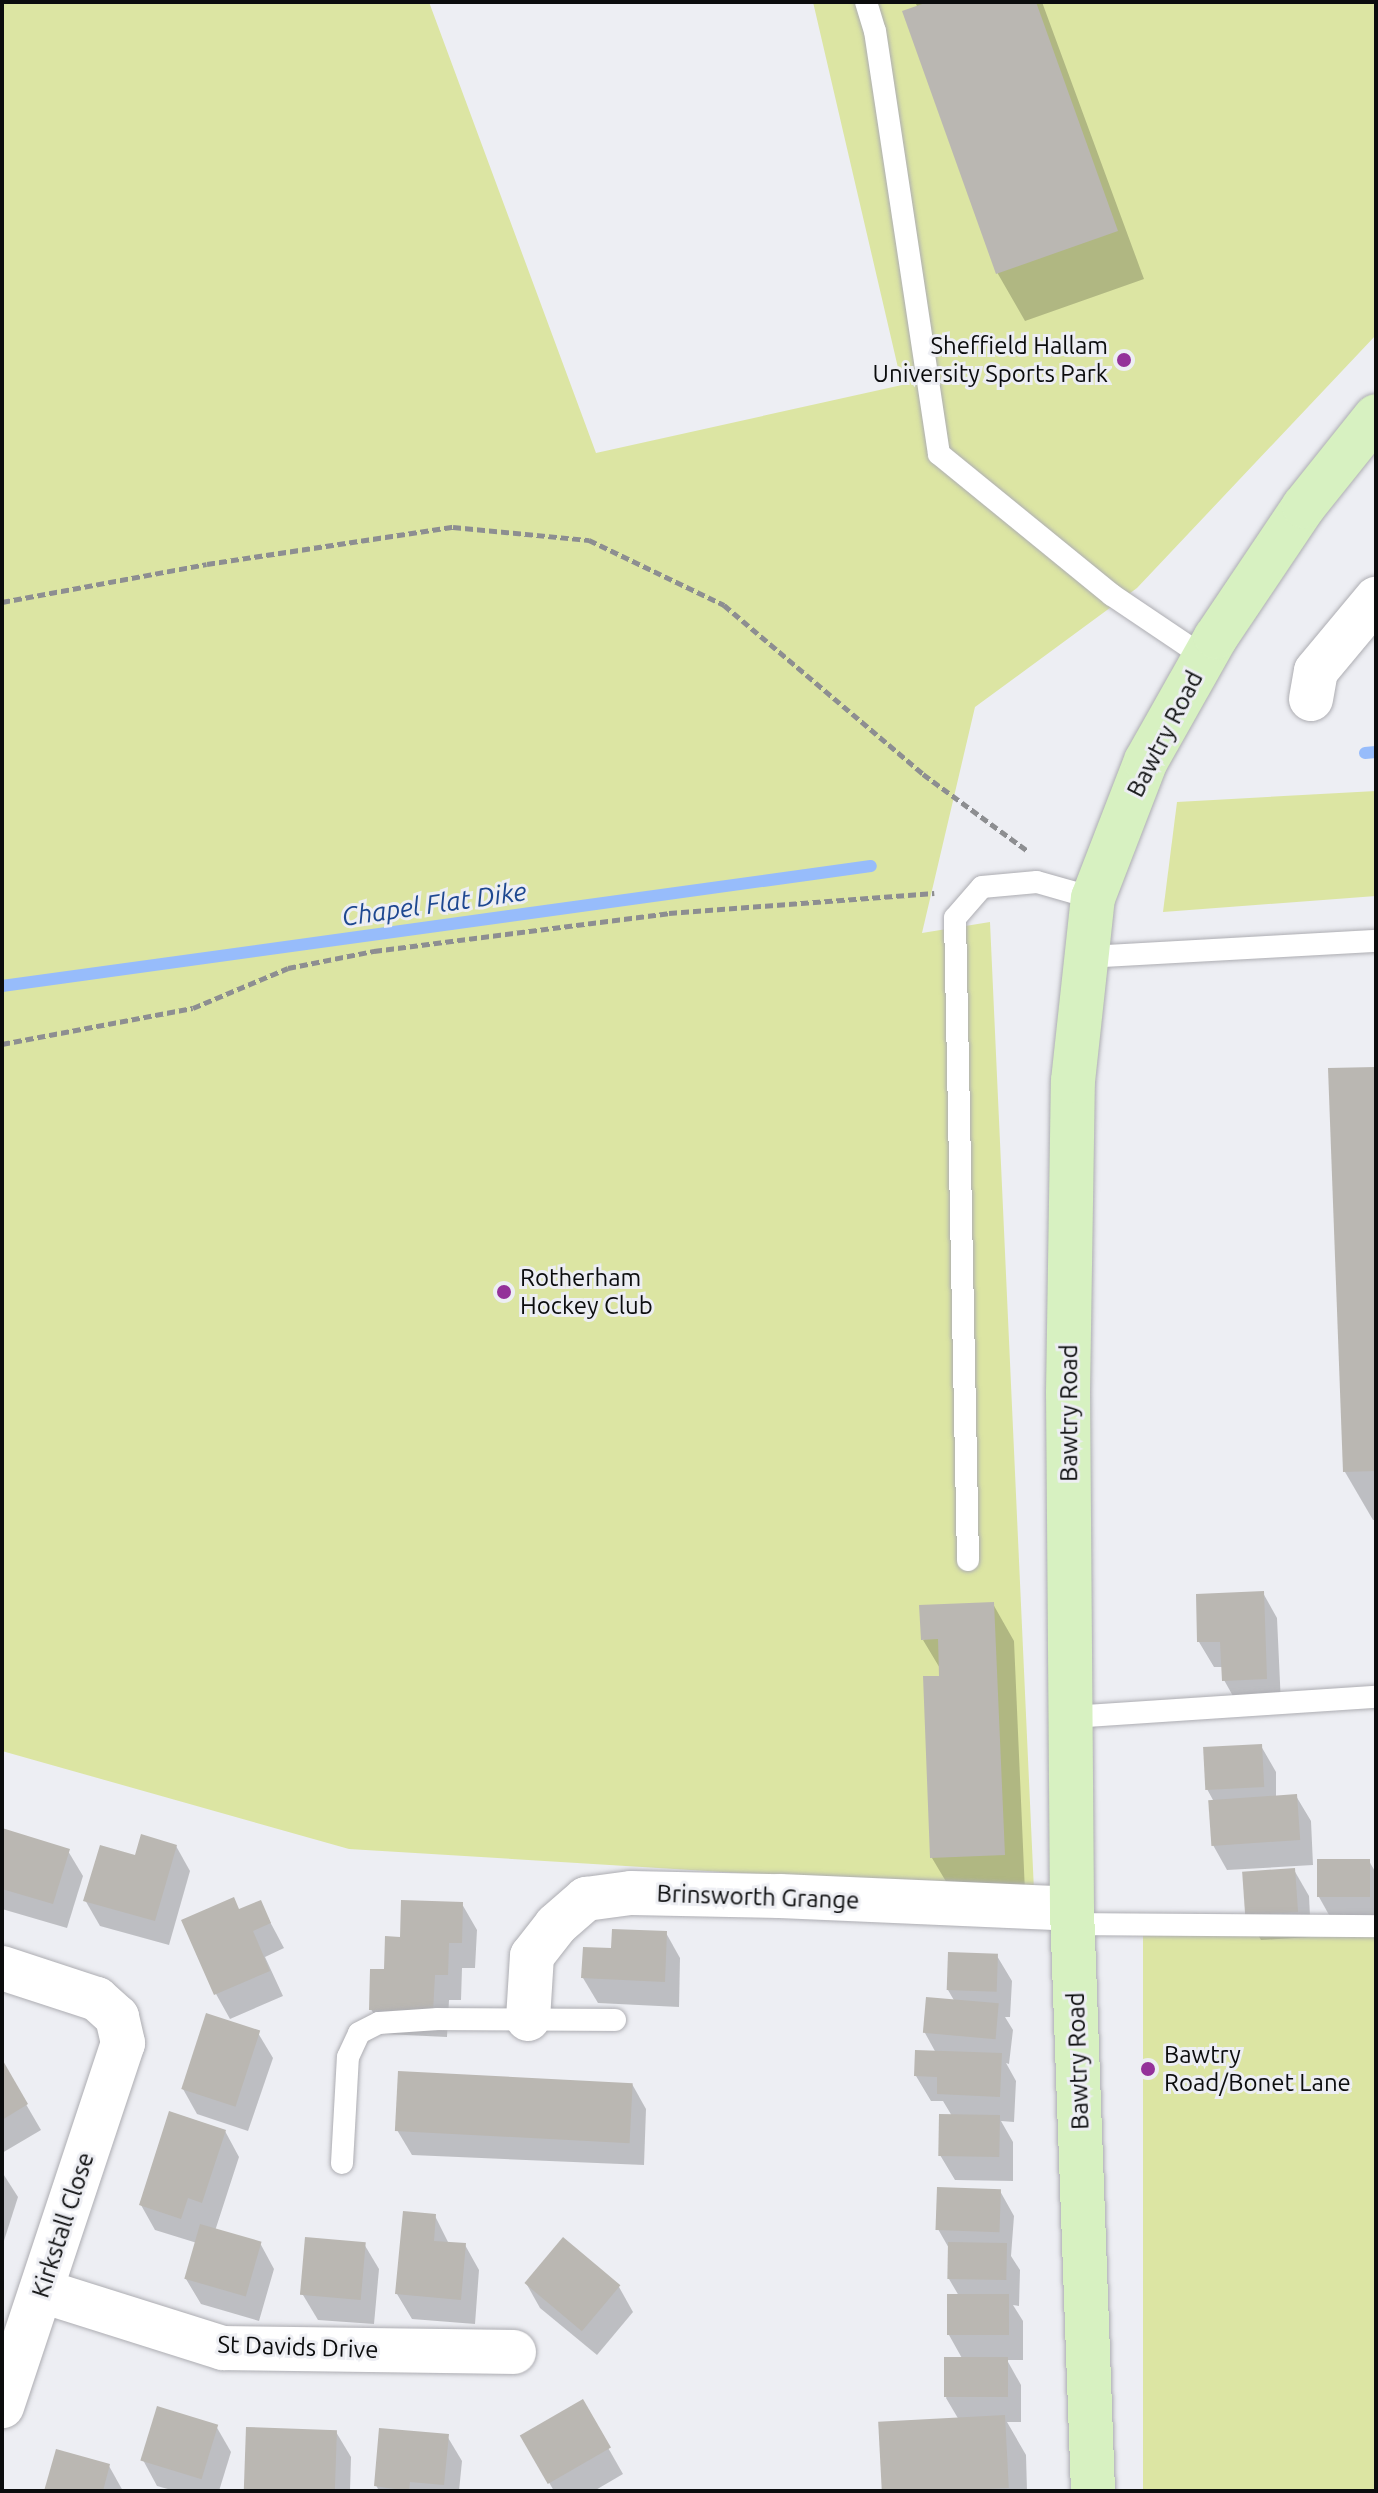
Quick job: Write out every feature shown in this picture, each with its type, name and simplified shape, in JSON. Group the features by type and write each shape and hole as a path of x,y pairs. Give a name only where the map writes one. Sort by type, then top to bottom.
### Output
{"main road":[{"name":"Bawtry Road","path":"1093,2491 1072,1917 1068,1393 1073,1081 1093,898 1146,761 1204,657 1304,506 1376,416"}],"street":[{"path":"1311,699 1316,671 1376,599"},
{"name":"Brinsworth Grange","path":"528,2019 532,1956 556,1925 586,1899 631,1893 780,1896 1072,1917"},
{"name":"Kirkstall Close","path":"2,1968 97,1999 117,2017 123,2043 2,2406"},
{"name":"St Davids Drive","path":"42,2291 223,2348 514,2352"}],"lane":[{"path":"866,2 875,31 939,454 1112,595 1204,657"},
{"path":"968,1560 955,918 982,887 1037,882 1093,898"},
{"path":"1087,957 1376,941"},
{"path":"1071,1717 1376,1697"},
{"path":"1072,1917 1376,1926"},
{"path":"342,2163 348,2057 359,2033 379,2023 615,2020"}],"path":[{"path":"2,602 207,564 453,527 589,540 724,605 923,774 1032,854"},
{"path":"2,1044 193,1008 288,968 374,951 669,913 982,887"}],"green space":[{"path":"2,2 429,2 596,453 902,385 813,2 1376,2 1376,335 1137,588 975,707 922,933 990,922 1034,1891 349,1849 2,1751"},
{"path":"1376,791 1376,896 1163,912 1177,802"},
{"path":"1143,1935 1376,1935 1376,2491 1143,2491"}],"building":[{"name":"Sheffield Hallam University Sports Park","path":"928,2 1036,2 1118,231 996,274 902,11"},
{"path":"1376,1067 1376,1471 1343,1472 1328,1068"},
{"path":"1264,1591 1267,1679 1222,1681 1220,1642 1197,1642 1196,1594"},
{"path":"994,1602 1005,1855 930,1858 923,1676 939,1676 938,1639 921,1640 919,1605"},
{"path":"1262,1744 1264,1787 1205,1790 1203,1747"},
{"path":"1297,1794 1300,1840 1211,1846 1208,1800"},
{"path":"2,1828 70,1849 53,1904 2,1889"},
{"path":"141,1834 177,1845 155,1921 83,1901 100,1845 135,1855"},
{"path":"1317,1859 1370,1859 1370,1897 1317,1897"},
{"path":"1295,1868 1298,1912 1245,1916 1242,1872"},
{"path":"234,1897 239,1909 261,1900 271,1923 253,1931 270,1971 214,1995 181,1920"},
{"path":"401,1900 463,1902 462,1943 449,1943 448,1975 435,1975 433,2012 369,2010 370,1969 384,1969 385,1936 400,1937"},
{"path":"612,1929 667,1931 665,1982 581,1978 583,1947 611,1948"},
{"path":"948,1952 998,1954 997,1992 947,1990"},
{"path":"926,1997 999,2003 996,2039 923,2033"},
{"path":"206,2013 260,2031 235,2107 181,2089"},
{"path":"915,2050 1002,2053 1000,2097 937,2094 937,2077 914,2076"},
{"path":"2,2059 28,2104 2,2120"},
{"path":"398,2071 633,2083 630,2143 395,2131"},
{"path":"169,2111 226,2130 202,2203 188,2198 181,2219 139,2205"},
{"path":"939,2114 1000,2115 999,2157 938,2156"},
{"path":"937,2187 1001,2189 999,2232 935,2230"},
{"path":"403,2211 436,2214 434,2241 466,2243 461,2300 395,2294"},
{"path":"200,2224 262,2242 246,2296 184,2279"},
{"path":"305,2237 366,2242 361,2300 300,2295"},
{"path":"563,2237 620,2285 582,2331 524,2283"},
{"path":"948,2242 1007,2243 1006,2280 947,2279"},
{"path":"947,2294 1009,2294 1009,2335 947,2335"},
{"path":"944,2357 1008,2357 1008,2397 944,2397"},
{"path":"583,2399 611,2447 548,2484 520,2436"},
{"path":"157,2406 218,2425 202,2479 140,2461"},
{"path":"1005,2415 1009,2488 882,2491 878,2422"},
{"path":"246,2427 337,2430 335,2491 244,2491"},
{"path":"379,2428 449,2434 444,2485 410,2482 409,2491 374,2486"},
{"path":"56,2449 110,2464 103,2491 44,2491"}],"waterway":[{"name":"Chapel Flat Dike","path":"1365,753 1376,752"},
{"name":"Chapel Flat Dike","path":"2,986 871,866"}],"place":[{"name":"Sheffield Hallam University Sports Park","path":"1124,360"},
{"name":"Rotherham Hockey Club","path":"504,1292"},
{"name":"Bawtry Road/Bonet Lane","path":"1148,2069"}]}
